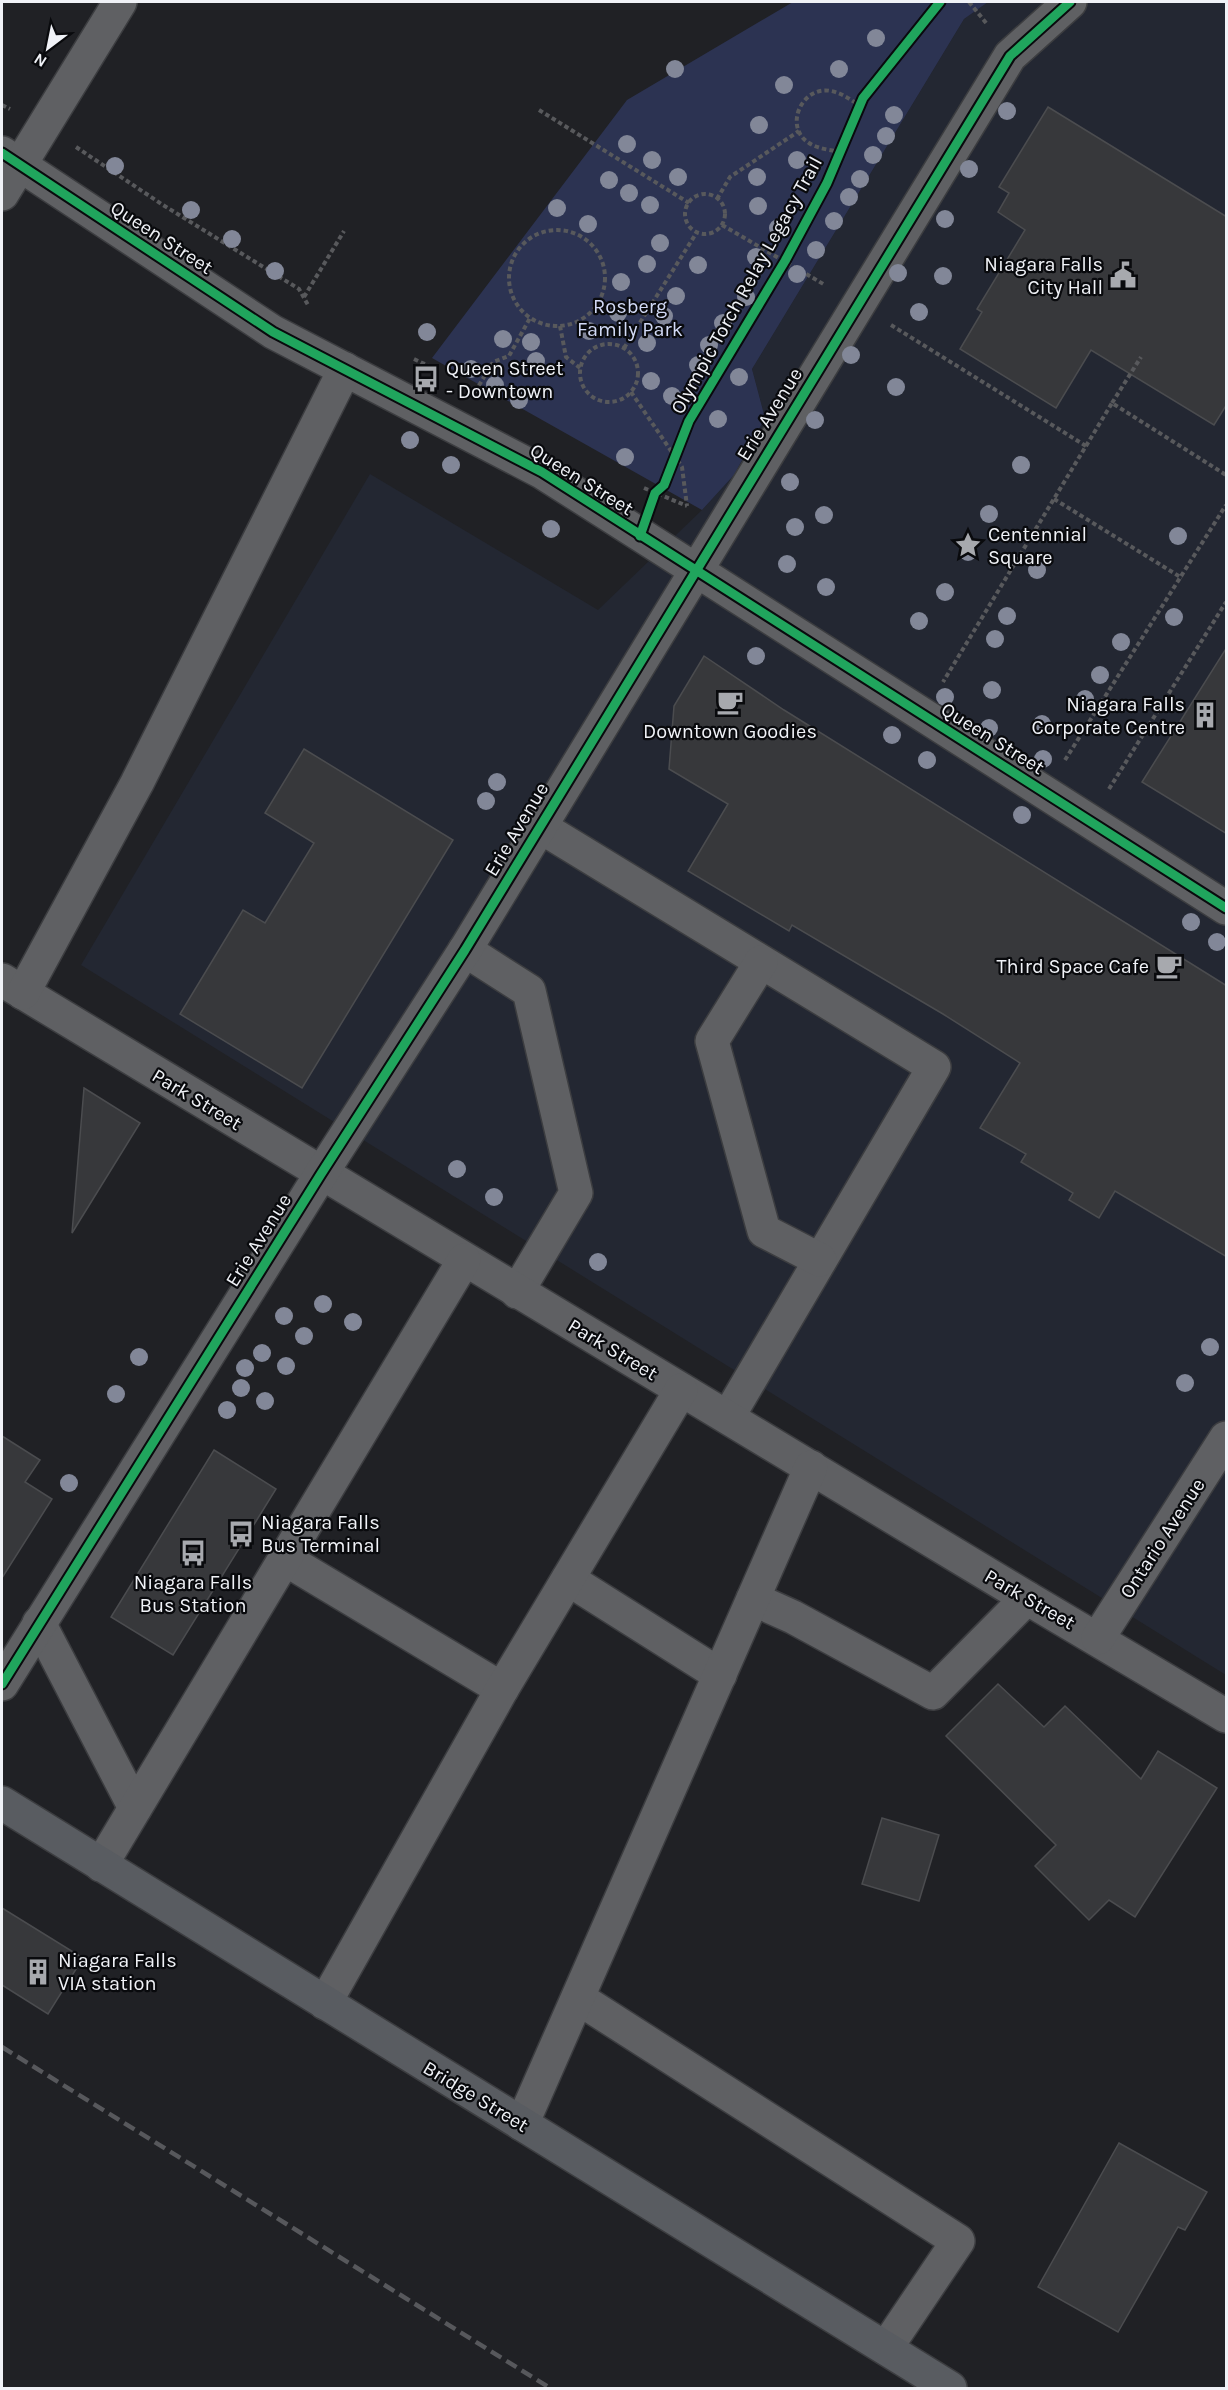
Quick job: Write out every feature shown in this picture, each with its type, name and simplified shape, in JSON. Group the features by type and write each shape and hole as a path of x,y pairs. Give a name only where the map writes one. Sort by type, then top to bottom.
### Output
{"main road":[{"name":"Bridge Street","path":"2,1803 950,2388"}],"street":[{"path":"2,194 11,159 44,128 120,2"},
{"name":"Erie Avenue","path":"2,1684 321,1174 465,950 1011,56 1070,2"},
{"name":"Queen Street","path":"11,159 273,332 542,472 1227,908"},
{"path":"12,987 137,783 345,369"},
{"path":"539,826 934,1067 728,1417"},
{"path":"465,950 529,990 576,1193 517,1292"},
{"path":"761,962 712,1041 764,1231 820,1260"},
{"name":"Park Street","path":"12,987 1227,1716"},
{"path":"101,1865 464,1260"},
{"path":"325,2003 502,1689 681,1390"},
{"name":"Ontario Avenue","path":"1098,1638 1217,1475 1227,1438"},
{"path":"522,2124 811,1467"},
{"path":"285,1559 502,1689"},
{"path":"568,1579 720,1675"},
{"path":"753,1599 793,1617 933,1693 1027,1598"},
{"path":"39,1623 135,1808"},
{"path":"578,1998 958,2241 886,2348"}],"path":[{"path":"843,148 810,144 799,131 797,116 800,107 817,91 842,94 860,106"},
{"path":"2,105 96,159 163,205 299,288 307,304 315,309"},
{"path":"539,110 689,203"},
{"path":"717,199 730,177 799,131"},
{"path":"704,194 717,199 722,203 725,211 722,225 711,234 697,232 687,221 685,214 689,203 696,196 704,194"},
{"path":"722,225 858,305 1086,446"},
{"path":"561,230 577,234 590,243 599,256 604,271 604,287 598,302 589,314 575,322 560,326 544,324 530,318 519,307 511,293 509,277 512,262 519,248 531,238 545,231 561,230"},
{"path":"303,298 344,231"},
{"path":"624,348 697,232"},
{"path":"485,398 475,392 493,362 509,356 530,318"},
{"path":"560,326 566,357 580,368"},
{"path":"611,344 624,348 637,361 639,372 637,382 631,392 613,402 593,397 585,388 580,368 584,358 591,350 601,345 611,344"},
{"path":"940,686 1141,357"},
{"path":"412,358 444,374"},
{"path":"631,392 676,452 682,467 687,506 633,483"},
{"path":"1112,403 1227,475"},
{"path":"671,466 676,452"},
{"path":"640,536 655,493 664,485"},
{"path":"1054,499 1182,578"},
{"path":"1064,762 1227,505"},
{"path":"1108,789 1227,602"}],"shaded area":[{"path":"987,2 1226,2 1226,1675 81,965 370,474 598,610 702,510 734,475 765,418 752,369 964,19"}],"green space":[{"name":"Rosberg Family Park","path":"793,2 988,2 964,19 752,369 765,418 734,475 702,510 432,358 627,100"}],"building":[{"path":"1048,107 1227,217 1227,404 1214,425 1091,350 1056,408 960,349 982,312 977,309 1025,230 998,212 1009,193 999,187"},
{"name":"Niagara Falls Corporate Centre","path":"1227,647 1227,834 1142,782"},
{"path":"704,656 784,710 1227,986 1227,1257 1115,1191 1099,1218 1069,1200 1073,1193 1021,1162 1026,1154 980,1128 1020,1063 943,1014 792,925 789,931 688,871 728,804 669,769 674,706"},
{"path":"304,749 453,840 302,1088 180,1014 243,910 265,923 314,843 265,813"},
{"path":"84,1088 140,1123 72,1233"},
{"path":"2,1436 40,1460 25,1482 52,1499 2,1578"},
{"name":"Niagara Falls Bus Station","path":"214,1450 276,1489 173,1655 111,1617"},
{"path":"998,1684 1044,1727 1065,1706 1141,1779 1158,1751 1217,1788 1135,1917 1109,1900 1089,1920 1035,1866 1056,1845 946,1736"},
{"path":"882,1818 939,1835 919,1901 862,1884"},
{"name":"Niagara Falls VIA station","path":"2,1908 83,1958 48,2014 2,1985"},
{"path":"1119,2143 1207,2192 1185,2230 1178,2227 1118,2332 1038,2287"}],"railway":[{"path":"2,2047 550,2388"}],"cycle path":[{"name":"Olympic Torch Relay Legacy Trail","path":"640,536 655,493 664,485 689,421 785,261 827,183 863,98 940,2"},
{"path":"2,1684 321,1174 465,950 1010,56 1070,2"},
{"path":"2,153 273,332 542,472 1226,908"}],"place":[{"name":"Niagara Falls City Hall","path":"1123,275"},
{"name":"Queen Street - Downtown","path":"426,379"},
{"name":"Centennial Square","path":"968,545"},
{"name":"Downtown Goodies","path":"730,702"},
{"name":"Niagara Falls Corporate Centre","path":"1205,715"},
{"name":"Third Space Cafe","path":"1169,966"},
{"name":"Niagara Falls Bus Terminal","path":"241,1534"},
{"name":"Niagara Falls Bus Station","path":"193,1553"},
{"name":"Niagara Falls VIA station","path":"38,1972"}]}
